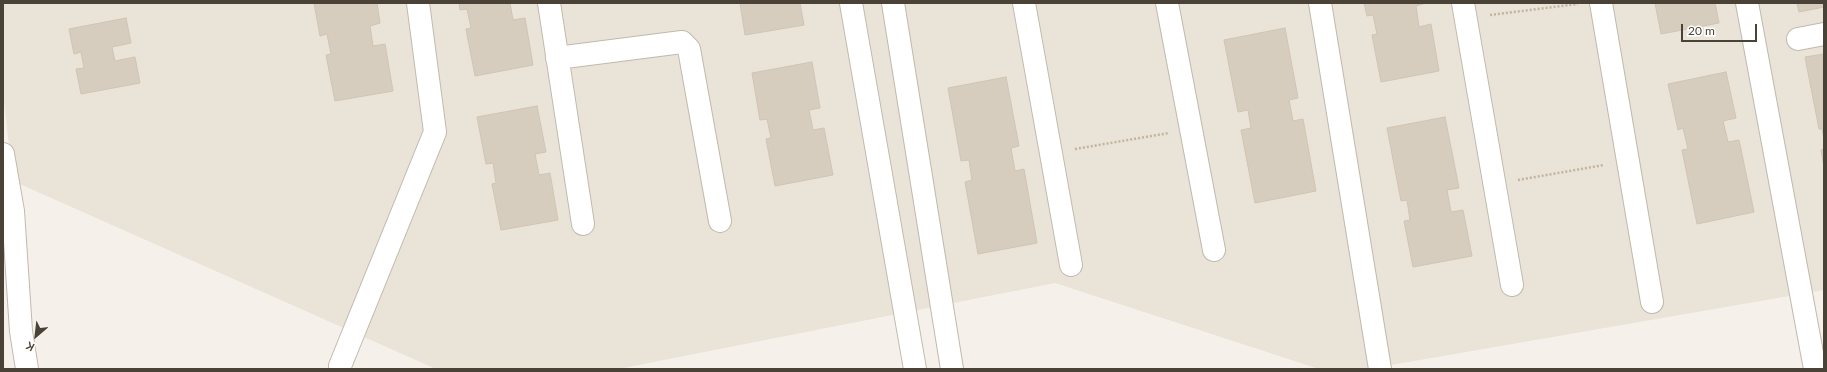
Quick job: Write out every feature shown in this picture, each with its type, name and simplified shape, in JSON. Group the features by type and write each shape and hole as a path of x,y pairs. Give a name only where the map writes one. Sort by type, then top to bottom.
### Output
{"street":[{"path":"340,366 435,132 418,3"},
{"path":"549,3 583,224"},
{"path":"851,3 915,369"},
{"path":"893,3 952,369"},
{"path":"1024,3 1071,265"},
{"path":"1167,3 1214,250"},
{"path":"1320,3 1380,369"},
{"path":"1600,3 1652,302"},
{"path":"1746,3 1816,369"},
{"path":"1464,10 1512,285"},
{"path":"1798,39 1824,34"},
{"path":"557,58 682,42 689,49 720,220"},
{"path":"3,154 13,211 21,331 27,369"}],"path":[{"path":"1464,10 1583,3"},
{"path":"1051,153 1191,130"},
{"path":"1494,184 1628,161"}],"shaded area":[{"path":"3,3 1824,3 1824,290 1368,369 1319,369 1055,283 618,369 436,369 13,181 3,92"}],"building":[{"path":"314,3 377,3 380,23 370,26 373,46 385,44 393,91 335,101 326,55 331,54 327,34 320,36"},
{"path":"459,3 510,3 513,20 525,18 533,65 475,76 466,29 471,28 467,9 460,10"},
{"path":"740,3 800,3 804,25 745,35"},
{"path":"1364,3 1426,3 1416,6 1419,27 1431,24 1439,71 1381,82 1372,35 1377,34 1373,15 1367,16"},
{"path":"1655,3 1715,3 1719,23 1661,34"},
{"path":"1797,3 1824,3 1824,7 1799,12"},
{"path":"126,18 131,43 112,47 115,61 135,57 140,83 81,94 76,69 84,68 81,52 74,54 69,29"},
{"path":"1285,28 1298,98 1289,100 1293,121 1303,119 1316,191 1255,203 1241,130 1251,128 1248,110 1238,112 1224,40"},
{"path":"1824,54 1824,139 1822,129 1819,129 1805,57"},
{"path":"812,62 820,108 809,110 813,130 824,128 833,175 775,186 766,139 771,138 767,119 760,120 752,73"},
{"path":"1726,72 1736,118 1723,121 1728,142 1739,140 1754,212 1697,224 1682,150 1688,149 1683,128 1678,130 1668,84"},
{"path":"1006,77 1019,146 1011,148 1015,171 1024,169 1037,243 978,254 965,182 972,180 969,160 961,161 948,88"},
{"path":"537,106 546,152 535,154 539,175 550,173 558,220 501,230 492,184 496,183 493,163 486,164 477,117"},
{"path":"1445,117 1459,188 1447,190 1451,212 1463,210 1472,256 1413,267 1404,221 1410,220 1407,200 1401,201 1387,128"},
{"path":"1824,149 1824,167 1821,150"}]}
